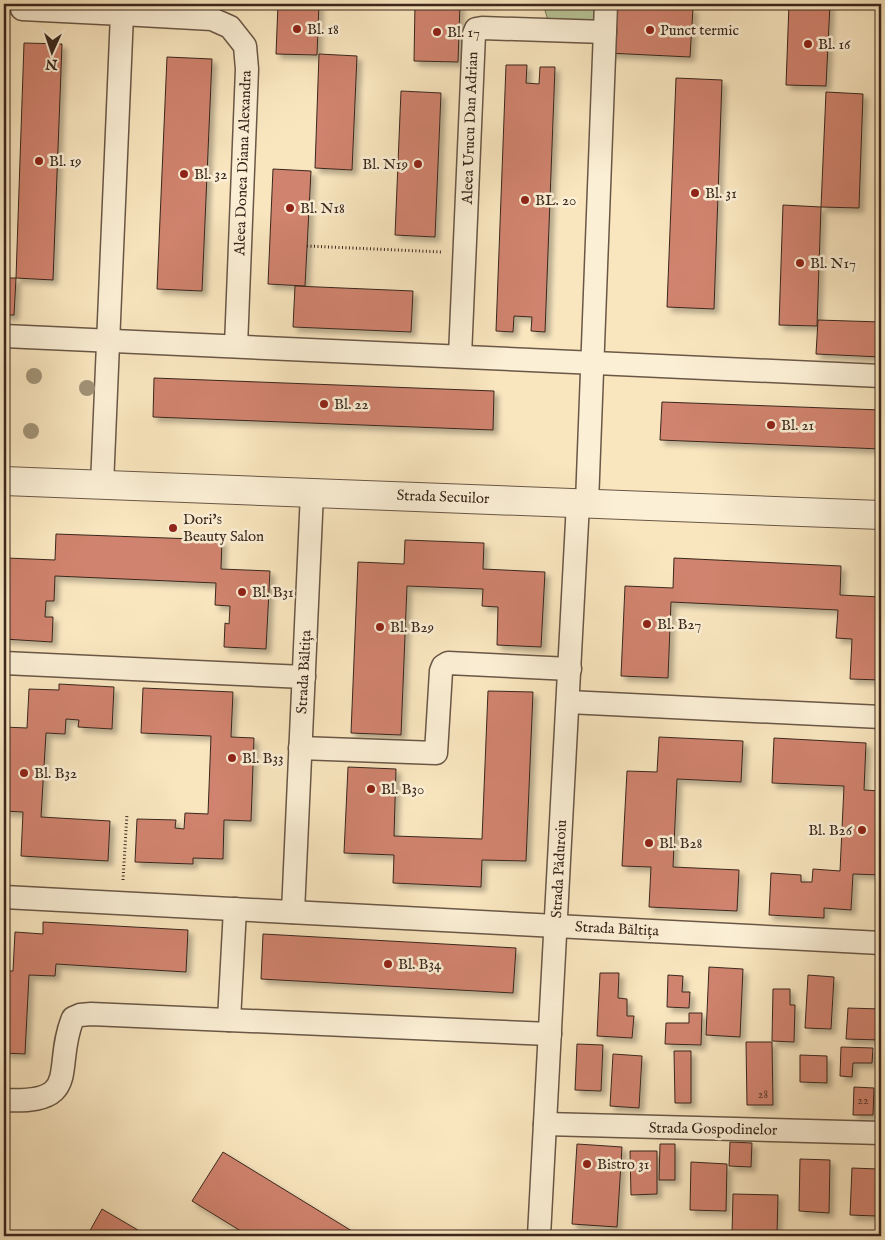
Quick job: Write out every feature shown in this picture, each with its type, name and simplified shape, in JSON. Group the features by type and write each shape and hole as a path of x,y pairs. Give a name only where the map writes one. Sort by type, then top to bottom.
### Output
{"street":[{"name":"Aleea Donea Diana Alexandra","path":"22,4 22,9 122,14 190,10 230,27 245,46 248,69 236,346"},
{"path":"583,503 592,362 606,4"},
{"path":"102,485 122,14"},
{"name":"Aleea Urucu Dan Adrian","path":"460,356 474,34 476,29 605,32"},
{"path":"4,336 881,376"},
{"name":"Strada Secuilor","path":"4,481 881,515"},
{"name":"Strada Băltița","path":"293,912 312,492"},
{"name":"Strada Păduroiu","path":"538,1236 568,702 583,503"},
{"path":"4,663 304,677"},
{"path":"300,748 436,753 441,671 443,666 448,663 570,670"},
{"path":"568,702 881,717"},
{"name":"Strada Băltița","path":"4,896 881,943"},
{"path":"229,1020 234,909"},
{"path":"4,1100 39,1099 51,1094 60,1084 69,1028 73,1018 80,1015 550,1034"},
{"name":"Strada Gospodinelor","path":"545,1124 881,1133"}],"path":[{"path":"307,246 465,254"},
{"path":"122,903 127,814"}],"green space":[{"path":"543,4 606,4 605,32 551,30"}],"building":[{"name":"Bl. 18","path":"278,4 319,4 317,55 276,54"},
{"name":"Bl. 17","path":"415,4 460,4 458,62 414,61"},
{"name":"Punct termic","path":"610,4 693,8 690,57 607,53"},
{"name":"Bl. 16","path":"789,4 830,4 826,86 786,85"},
{"name":"Bl. 19","path":"24,43 62,44 53,280 16,278"},
{"path":"319,54 357,56 352,170 315,168"},
{"name":"Bl. 32","path":"167,57 212,59 202,291 157,289"},
{"name":"BL. 20","path":"506,65 527,65 526,83 539,84 540,67 555,67 545,332 531,331 532,317 514,316 513,332 496,331"},
{"name":"Bl. 31","path":"676,78 722,80 714,309 667,307"},
{"name":"Bl. N19","path":"401,91 441,93 435,237 395,235"},
{"path":"826,92 863,94 859,208 821,207"},
{"name":"Bl. N18","path":"273,169 311,171 305,286 268,284"},
{"name":"Bl. N17","path":"783,205 821,207 817,326 779,325"},
{"path":"4,278 16,278 14,315 4,315"},
{"path":"295,286 413,291 411,332 293,327"},
{"path":"818,320 881,322 881,357 816,354"},
{"name":"Bl. 22","path":"154,378 494,391 493,430 153,417"},
{"name":"Bl. 21","path":"662,402 881,410 881,449 660,440"},
{"name":"Bl. B31","path":"56,534 222,540 221,569 270,571 266,649 224,647 225,623 229,624 230,606 215,605 216,583 55,576 54,601 46,601 45,617 53,617 52,642 4,639 7,558 55,560"},
{"name":"Bl. B29","path":"405,540 484,543 483,569 545,572 541,647 497,645 498,607 482,606 483,589 407,586 401,735 351,733 358,562 404,564"},
{"name":"Bl. B27","path":"674,558 841,566 840,595 881,597 881,680 850,679 852,639 836,638 838,610 671,602 668,678 621,676 625,586 673,588"},
{"name":"Bl. B32","path":"59,684 114,687 112,729 78,727 79,720 66,719 65,734 46,733 41,817 110,821 108,861 21,856 23,812 4,811 4,727 27,728 29,689 59,690"},
{"name":"Bl. B33","path":"143,688 233,692 231,737 254,738 251,821 224,820 223,859 193,858 193,864 135,862 137,819 176,820 175,828 184,829 185,813 208,814 211,736 141,733"},
{"name":"Bl. B30","path":"488,691 533,692 526,861 482,860 481,887 393,883 394,855 344,853 348,767 396,769 394,836 482,839"},
{"name":"Bl. B28","path":"659,737 743,741 741,782 677,779 673,867 739,870 737,911 649,907 651,867 622,866 627,771 657,772"},
{"name":"Bl. B26","path":"774,738 866,743 864,790 881,791 881,875 853,874 851,910 824,908 824,918 769,915 771,873 801,875 801,882 812,882 813,869 840,871 844,786 772,783"},
{"path":"43,922 188,930 186,972 56,964 55,976 29,975 25,1054 4,1053 4,971 13,971 15,932 43,934"},
{"name":"Bl. B34","path":"263,934 516,948 513,993 261,979"},
{"path":"709,967 743,969 740,1037 706,1035"},
{"path":"600,973 619,973 618,998 627,999 627,1016 634,1016 632,1038 597,1036"},
{"path":"668,975 683,976 682,992 690,992 689,1008 667,1007"},
{"path":"808,975 834,977 831,1029 805,1028"},
{"path":"773,989 790,989 790,1005 795,1005 794,1042 772,1041"},
{"path":"848,1008 881,1009 881,1040 846,1039"},
{"path":"689,1013 702,1013 701,1045 665,1044 666,1023 689,1023"},
{"path":"746,1042 772,1042 773,1105 747,1105"},
{"path":"577,1044 603,1045 601,1091 575,1090"},
{"path":"841,1047 873,1048 872,1063 853,1063 852,1077 840,1076"},
{"path":"674,1051 691,1051 691,1103 675,1103"},
{"path":"613,1054 642,1056 639,1108 610,1106"},
{"path":"800,1055 827,1056 827,1083 800,1082"},
{"path":"854,1087 874,1088 873,1115 853,1115"},
{"path":"730,1142 752,1143 751,1167 729,1166"},
{"path":"577,1144 622,1147 617,1227 572,1224"},
{"path":"660,1144 675,1144 675,1180 659,1180"},
{"path":"630,1151 657,1151 657,1194 631,1195"},
{"path":"223,1152 360,1236 249,1236 192,1201"},
{"path":"800,1159 830,1160 829,1213 799,1211"},
{"path":"691,1162 727,1164 726,1211 690,1210"},
{"path":"852,1168 878,1169 876,1216 850,1215"},
{"path":"733,1194 778,1195 777,1236 732,1234"},
{"path":"102,1209 148,1236 87,1236"}],"place":[{"name":"Bl. 18","path":"297,29"},
{"name":"Punct termic","path":"650,30"},
{"name":"Bl. 17","path":"437,32"},
{"name":"Bl. 16","path":"808,44"},
{"name":"Bl. 19","path":"39,161"},
{"name":"Bl. N19","path":"418,164"},
{"name":"Bl. 32","path":"184,174"},
{"name":"Bl. 31","path":"695,193"},
{"name":"BL. 20","path":"525,200"},
{"name":"Bl. N18","path":"290,208"},
{"name":"Bl. N17","path":"800,263"},
{"name":"Bl. 22","path":"324,404"},
{"name":"Bl. 21","path":"771,425"},
{"name":"Dori's Beauty Salon","path":"173,528"},
{"name":"Bl. B31","path":"242,592"},
{"name":"Bl. B27","path":"647,624"},
{"name":"Bl. B29","path":"380,627"},
{"name":"Bl. B33","path":"232,758"},
{"name":"Bl. B32","path":"24,773"},
{"name":"Bl. B30","path":"371,789"},
{"name":"Bl. B26","path":"862,830"},
{"name":"Bl. B28","path":"649,843"},
{"name":"Bl. B34","path":"388,964"},
{"name":"Bistro 31","path":"587,1164"}]}
